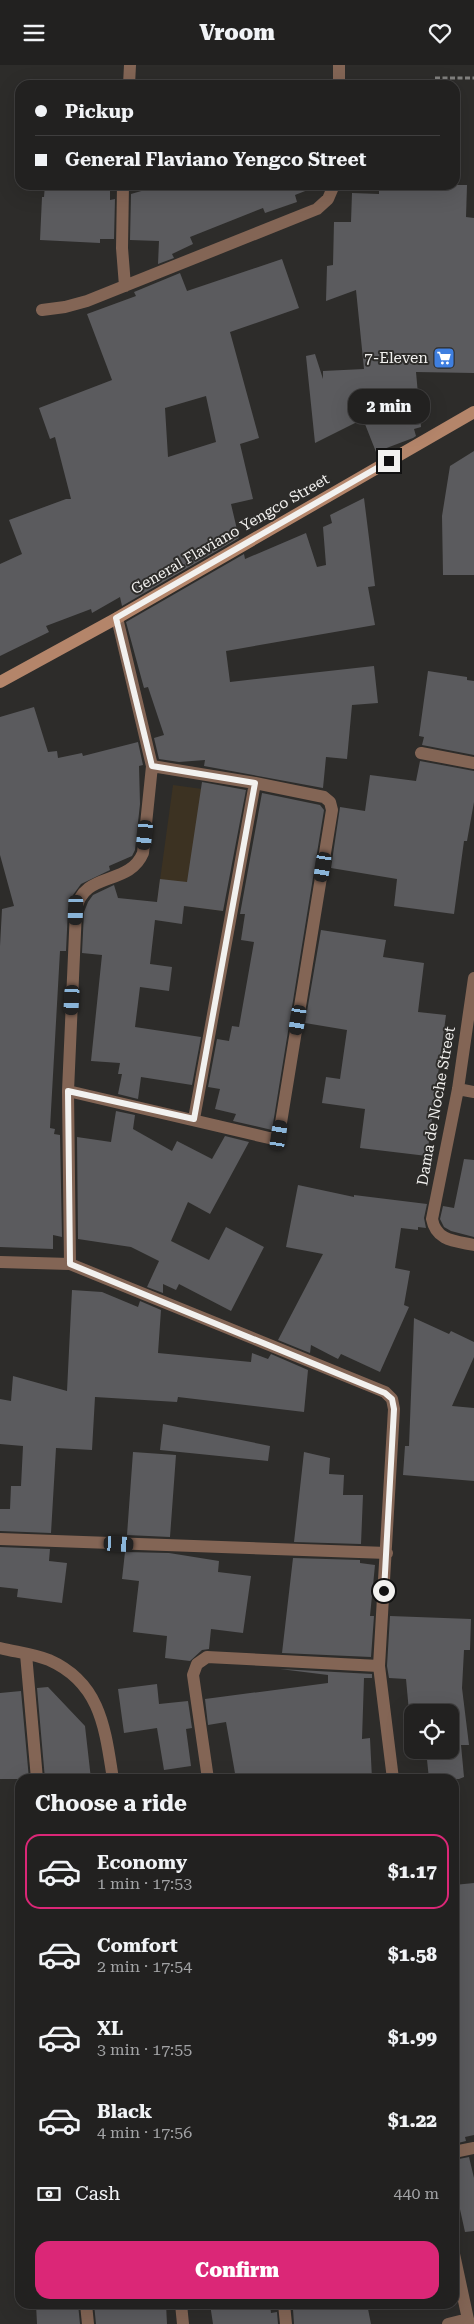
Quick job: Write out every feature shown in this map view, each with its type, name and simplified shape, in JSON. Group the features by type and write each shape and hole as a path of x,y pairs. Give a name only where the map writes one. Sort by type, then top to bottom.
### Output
{"main road":[{"name":"General Flaviano Yengco Street","path":"0,682 116,618 474,412"}],"street":[{"path":"129,80 130,65"},
{"path":"339,65 339,80"},
{"path":"123,190 122,248 125,286"},
{"path":"42,310 79,303 316,209 328,199 332,190"},
{"path":"70,1264 68,1091 78,897 86,889 132,869 139,862 143,853 152,766 116,618"},
{"path":"421,753 474,763"},
{"path":"68,1091 269,1138 275,1138 279,1135 332,810 330,802 324,797 255,783 152,766"},
{"path":"194,1119 255,783"},
{"name":"Dama de Noche Street","path":"474,978 458,1089 432,1219 434,1228 440,1237 474,1245"},
{"path":"458,1089 474,1092"},
{"path":"0,1261 70,1264 385,1393 392,1399 394,1409 387,1553 379,1666 392,1774"},
{"path":"0,1539 387,1553"},
{"path":"0,1648 47,1660 67,1670 84,1686 98,1708 105,1730 112,1774"},
{"path":"26,1655 37,1774"},
{"path":"207,1774 193,1675 198,1663 202,1660 207,1657 379,1666"},
{"path":"459,2152 474,2148"},
{"path":"448,2324 469,2322 459,2277"},
{"path":"86,2309 88,2324"},
{"path":"182,2309 184,2324"},
{"path":"284,2309 286,2324"}],"path":[{"path":"434,77 474,78"}],"shaded area":[{"path":"173,785 239,794 223,911 157,902"}],"building":[{"path":"460,185 467,185 466,217 474,218 474,373 416,372 421,427 414,429 416,436 413,438 376,452 363,419 315,443 306,356 315,354 323,379 323,371 364,369 356,290 326,301 327,266 333,265 334,222 351,222 352,193 379,194 379,190 460,190"},
{"path":"45,190 110,190 110,200 115,199 114,239 100,239 100,243 40,240 42,197 44,197"},
{"path":"145,190 308,190 295,195 297,202 265,213 263,208 190,237 193,244 172,254 174,258 158,264 159,241 130,240 131,194"},
{"path":"282,259 299,308 230,332 259,438 240,444 253,499 231,504 239,538 122,606 120,597 92,613 91,609 46,626 49,632 0,656 0,564 22,554 9,520 66,499 71,499 55,437 50,439 39,408 112,380 87,314 136,296 134,292 180,273 187,291","holes":["206,396 216,442 168,457 165,408"]},
{"path":"474,451 474,575 443,575 442,516 450,466"},
{"path":"364,498 375,586 368,587 375,625 226,651 230,682 374,666 378,703 352,705 347,759 326,757 323,788 204,766 205,760 179,762 159,759 154,738 164,735 148,687 144,688 126,622 244,554 245,559 306,533 317,567 326,565 323,527 332,523 330,515"},
{"path":"428,671 467,677 467,680 474,681 474,755 422,745 424,737 419,736"},
{"path":"34,707 48,752 57,751 58,758 82,753 83,756 138,742 143,765 139,766 140,804 135,850 132,856 109,866 110,870 81,884 73,895 68,909 66,951 60,951 50,1128 55,1129 54,1134 60,1135 62,1237 53,1235 53,1249 0,1247 0,946 2,909 14,906 0,855 0,717"},
{"path":"420,761 474,771 474,802 467,841 464,841 454,914 394,906 397,879 331,868 340,807 365,811 370,775 416,781"},
{"path":"202,782 246,790 223,911 184,906 182,924 155,920 150,964 172,967 169,991 140,987 135,1027 201,1037 192,1085 141,1077 138,1099 118,1094 122,1074 118,1074 120,1063 91,1061 102,955 82,953 84,912 93,895 114,885 118,898 157,902 160,879 187,882"},
{"path":"262,793 320,805 324,810 272,1130 233,1121 236,1114 215,1109 220,1089 208,1087 217,1039 229,1041 232,1026 239,1027 254,942 241,940 245,914 240,914"},
{"path":"321,930 386,940 383,957 424,963 418,1012 446,1015 427,1156 360,1148 365,1109 322,1103 326,1077 340,1079 347,1030 305,1023"},
{"path":"116,1111 135,1115 133,1129 172,1151 177,1141 212,1159 225,1136 249,1142 210,1214 188,1202 171,1241 209,1260 226,1227 264,1247 231,1311 179,1284 176,1290 163,1284 163,1293 147,1287 159,1261 131,1247 78,1239 77,1137 111,1142"},
{"path":"464,1159 474,1160 474,1237 451,1231 444,1227 440,1219 443,1206 454,1208"},
{"path":"298,1185 354,1197 354,1195 427,1204 424,1218 426,1228 418,1227 418,1230 401,1228 395,1268 410,1271 404,1305 409,1307 380,1372 341,1354 338,1359 311,1345 310,1353 278,1340 323,1254 286,1247"},
{"path":"72,1290 102,1292 138,1307 140,1301 161,1310 158,1353 251,1362 252,1353 268,1359 271,1354 308,1370 304,1412 178,1397 177,1402 95,1397 92,1450 56,1448 51,1533 0,1531 0,1509 10,1509 11,1486 21,1486 23,1446 0,1444 0,1399 11,1401 13,1376 67,1391"},
{"path":"414,1318 449,1334 451,1331 474,1342 474,1357 452,1406 474,1408 474,1481 403,1475 405,1446 409,1446"},
{"path":"163,1424 270,1446 268,1461 160,1450"},
{"path":"133,1452 176,1455 170,1537 127,1535"},
{"path":"304,1452 330,1458 329,1474 344,1475 343,1495 363,1495 361,1544 294,1542"},
{"path":"0,1547 50,1549 49,1561 67,1563 62,1603 17,1597 18,1589 0,1587"},
{"path":"125,1552 169,1553 219,1561 218,1572 251,1576 243,1633 211,1629 209,1649 202,1650 190,1661 165,1658 167,1636 133,1632 139,1581 122,1579"},
{"path":"293,1558 360,1560 360,1563 375,1565 370,1616 374,1616 371,1657 282,1653"},
{"path":"390,1616 471,1619 470,1650 464,1650 462,1688 469,1745 461,1745 464,1777 459,1779 459,1774 428,1774 427,1759 459,1759 459,1704 408,1704 406,1679 389,1678 387,1666"},
{"path":"280,1669 372,1674 372,1678 364,1678 362,1739 370,1738 372,1774 235,1774 226,1722 208,1725 205,1699 328,1683 328,1675"},
{"path":"157,1684 159,1704 188,1701 192,1728 186,1729 191,1766 164,1770 157,1728 124,1733 118,1689"},
{"path":"48,1687 85,1726 90,1774 45,1774 37,1688"},
{"path":"21,1691 29,1774 15,1774 15,1779 0,1779 0,1693"},
{"path":"474,1883 474,2135 465,2137 466,2141 459,2143 459,1884"},
{"path":"469,2157 474,2178 474,2231 465,2232 459,2205 459,2159"},
{"path":"36,2309 78,2309 80,2324 37,2324"},
{"path":"94,2309 166,2309 167,2324 96,2324"},
{"path":"211,2309 271,2309 271,2313 277,2312 278,2324 213,2324"},
{"path":"293,2309 368,2309 371,2324 294,2324"}],"place":[{"name":"7-Eleven","path":"444,358"}],"route":[{"path":"384,1591 394,1409 392,1399 385,1393 70,1264 68,1091 194,1119 255,783 152,766 116,618 389,461"}]}
